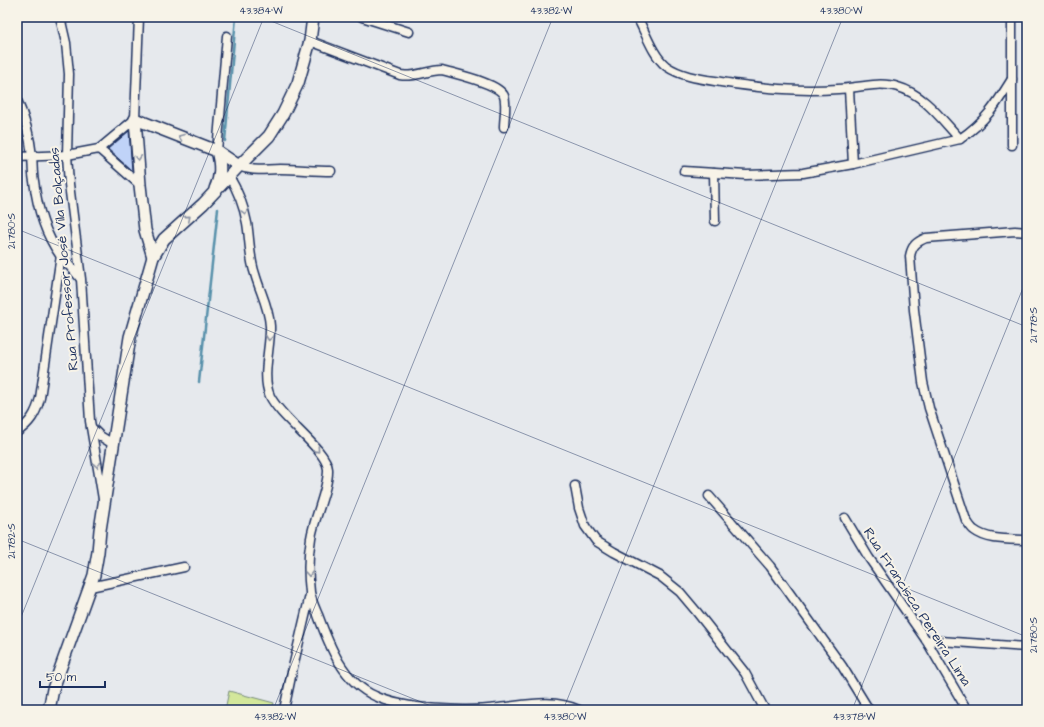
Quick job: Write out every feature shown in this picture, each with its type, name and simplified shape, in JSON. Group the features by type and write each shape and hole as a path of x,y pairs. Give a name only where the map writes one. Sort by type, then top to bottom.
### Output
{"main road":[{"path":"49,710 53,689 90,586 98,552 100,530 130,337 153,257 164,239 204,204 229,176 269,136 283,114 298,83 310,41 313,17"},
{"path":"153,257 145,230 140,185 136,119 217,151 239,166"},
{"path":"211,196 216,188 220,174 220,160 217,151"},
{"path":"145,230 149,235 164,239"}],"street":[{"name":"Rua Professor José Vila Bolçadas","path":"60,17 66,43 69,74 67,156 69,184 81,278 91,427 104,506"},
{"path":"362,17 409,32"},
{"path":"637,17 654,52 665,65 678,73 698,79 797,91 849,89 887,85 898,87 912,93 930,106 960,139"},
{"path":"1012,17 1012,145"},
{"path":"17,157 67,156 99,149 136,119 140,18"},
{"path":"217,151 227,36"},
{"path":"310,41 400,75 409,76 433,70 442,70 491,86 503,93 505,98 504,127"},
{"path":"684,170 746,174 803,173 854,164 960,139 986,118 1012,79"},
{"path":"849,89 854,164"},
{"path":"17,100 28,131 32,157 33,180 38,204 44,222 60,255 81,278"},
{"path":"99,149 140,185"},
{"path":"239,166 254,170 279,169 330,171"},
{"path":"714,173 715,222"},
{"path":"229,176 236,186 245,211 248,224 250,256 270,317 267,382 270,395 278,409 322,455 328,470 311,537 309,568 311,595 324,633 347,675 359,687 375,696 399,703 436,708 531,707 556,703 580,710"},
{"path":"1027,232 1015,231 926,238 915,244 911,250 910,256 914,310 923,382 929,408 966,520 973,530 983,536 1027,540"},
{"path":"17,432 26,426 32,418 37,410 40,398 60,255"},
{"path":"91,427 94,432 113,444"},
{"path":"575,486 579,508 585,526 596,541 660,576 680,592 745,673 765,710"},
{"path":"709,496 770,566 837,660 869,710"},
{"name":"Rua Francisca Pereira Lima","path":"845,518 869,558 926,640 967,710"},
{"path":"90,586 184,567"},
{"path":"284,710 311,595"},
{"path":"926,640 1027,647"}],"green space":[{"path":"229,691 274,703 272,710 225,710"}],"building":[{"path":"129,131 132,171 108,149"}],"waterway":[{"path":"225,141 236,17"},
{"path":"199,382 218,209"}]}
